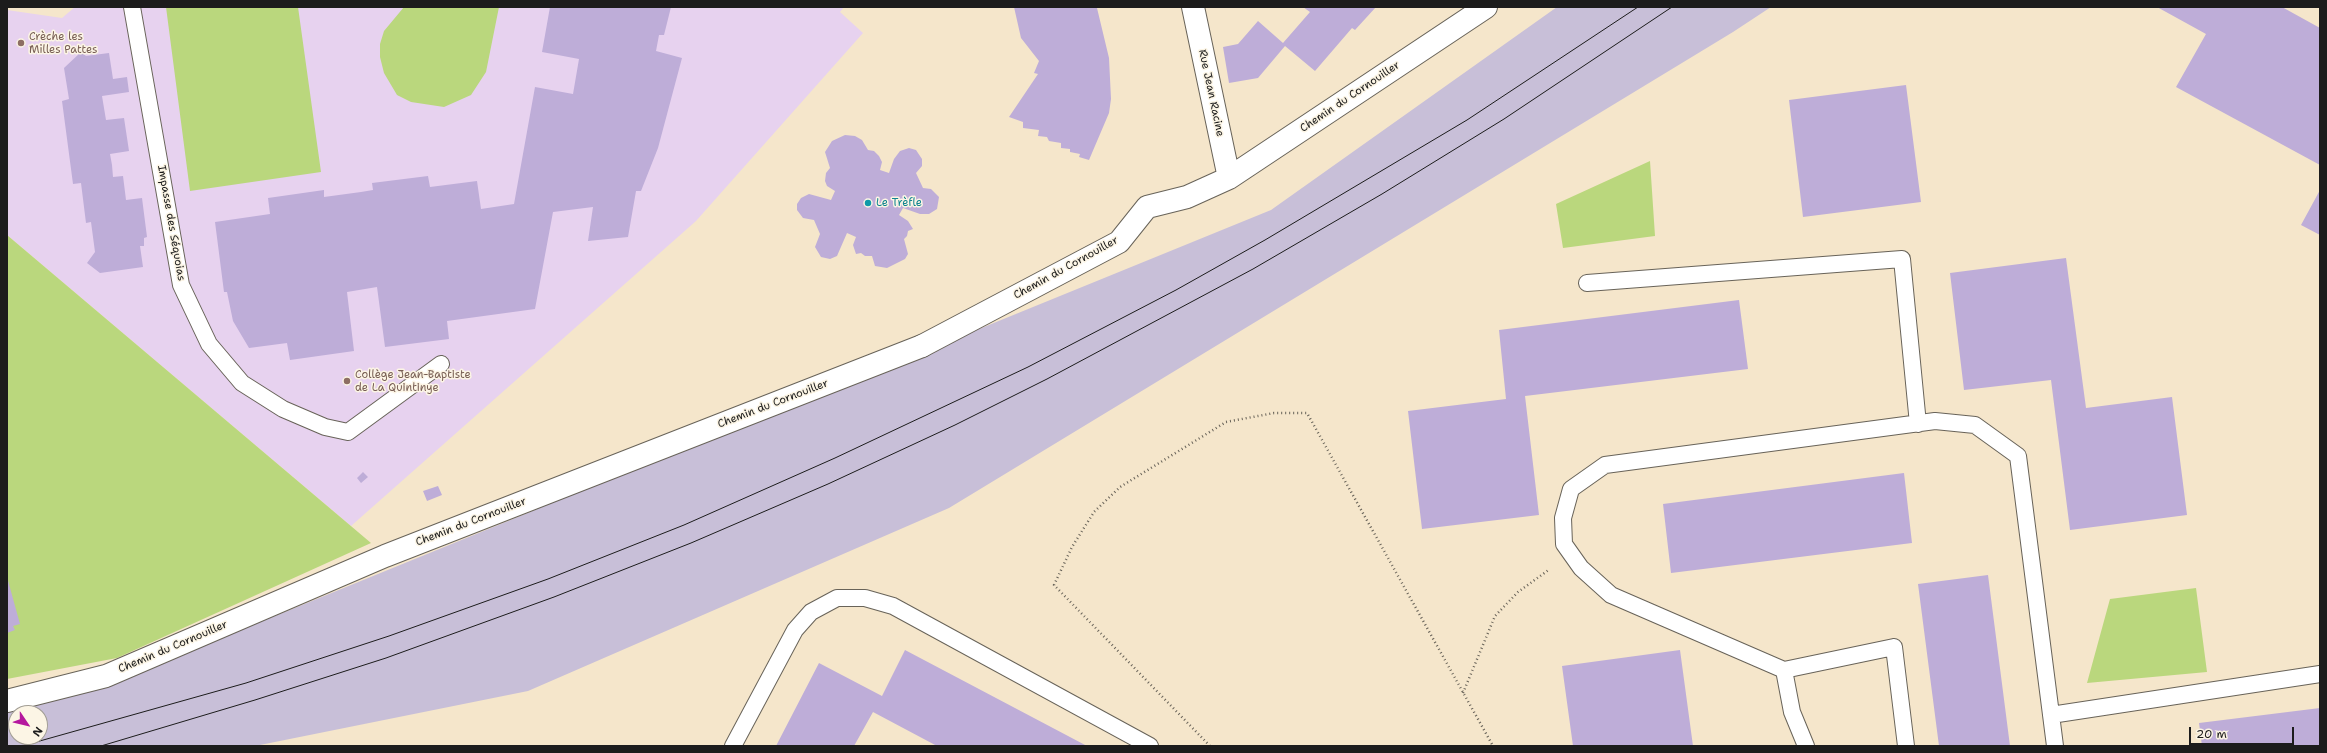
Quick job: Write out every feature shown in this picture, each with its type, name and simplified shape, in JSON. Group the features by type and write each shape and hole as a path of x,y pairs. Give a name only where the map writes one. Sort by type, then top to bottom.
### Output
{"street":[{"name":"Rue Jean Racine","path":"1193,7 1229,178"},
{"name":"Chemin du Cornouiller","path":"7,701 106,676 385,556 922,346 1119,242 1148,207 1187,197 1229,178 1486,7"}],"lane":[{"name":"Impasse des Séquoias","path":"132,7 181,285 209,344 242,383 283,409 325,427 348,432 441,364"},
{"path":"1587,283 1902,259 1918,424"},
{"path":"1906,746 1894,647 1784,670 1611,595 1581,568 1564,544 1563,518 1571,489 1605,465 1935,421 1975,425 2018,456 2055,746"},
{"path":"732,746 795,630 811,612 837,598 865,598 893,606 1150,746"},
{"path":"1784,670 1792,712 1806,746"},
{"path":"2051,715 2320,674"}],"path":[{"path":"1210,746 1054,585 1072,547 1094,512 1120,486 1226,422 1274,413 1307,413 1493,746"},
{"path":"1463,693 1495,616 1518,592 1548,570 1573,557"}],"shaded area":[{"name":"Collège Jean-Baptiste de La Quintinye","path":"75,7 844,7 840,12 863,33 696,221 351,526 7,235 7,10 62,18"},
{"path":"1557,7 1771,7 1733,32 949,508 528,691 255,746 7,746 7,707 8,745 48,745 48,705 15,705 113,682 1271,210"}],"green space":[{"path":"166,7 298,7 321,172 190,191"},
{"path":"404,7 499,7 486,72 471,95 444,107 411,102 397,95 384,73 380,57 380,44 384,31"},
{"path":"1650,161 1655,236 1563,248 1556,204"},
{"path":"7,235 371,543 117,658 7,679"},
{"path":"2196,588 2207,672 2087,683 2110,599"}],"building":[{"path":"550,7 671,7 664,35 659,35 656,51 682,58 658,148 641,191 636,191 628,237 588,241 593,207 553,212 535,309 447,321 449,339 385,347 377,287 347,292 354,351 290,360 287,343 249,348 233,321 227,292 224,292 215,222 270,214 268,198 324,190 324,197 361,192 373,190 372,183 428,176 430,187 477,181 481,209 514,204 535,87 573,94 579,59 542,52"},
{"path":"1014,7 1097,8 1109,58 1111,99 1109,113 1089,160 1079,157 1080,154 1070,152 1070,149 1061,148 1061,143 1049,141 1047,137 1038,136 1039,130 1023,128 1023,122 1009,117 1038,74 1034,73 1039,61 1021,38"},
{"path":"1303,7 1376,7 1355,30 1352,28 1315,71 1285,46 1258,78 1229,83 1223,47 1238,44 1258,21 1283,43 1310,12"},
{"path":"2157,7 2282,7 2320,28 2320,165 2176,87 2206,34"},
{"path":"81,52 86,56 109,53 113,79 127,77 129,92 102,96 106,120 124,118 129,151 110,154 113,177 123,176 126,200 142,198 147,237 144,238 144,246 140,246 143,267 100,273 87,263 95,252 91,222 86,223 81,183 73,184 62,101 69,99 64,68"},
{"path":"1906,85 1921,202 1803,217 1789,100"},
{"name":"Le Trèfle","path":"845,135 855,136 862,140 868,150 874,151 879,156 882,162 880,170 889,173 894,159 900,151 909,148 916,150 922,159 922,166 916,173 923,188 931,189 939,197 937,209 929,214 920,214 903,208 899,215 908,221 913,229 908,231 907,236 904,239 908,254 905,259 887,268 875,266 872,256 865,256 861,253 856,254 853,245 856,237 847,233 837,256 830,259 821,257 815,247 820,234 814,220 803,218 797,210 797,204 801,198 809,194 831,200 835,191 827,186 825,181 826,173 830,168 825,152 832,141"},
{"path":"2320,190 2320,235 2301,225"},
{"path":"2066,258 2086,408 2172,397 2187,515 2070,530 2051,380 1964,390 1950,273"},
{"path":"1739,300 1748,369 1525,396 1539,515 1422,529 1408,411 1506,399 1499,330"},
{"path":"363,472 368,477 361,483 357,478"},
{"path":"1904,473 1912,543 1671,573 1663,504"},
{"path":"438,486 442,495 427,501 423,491"},
{"path":"1988,575 2010,746 1939,746 1918,584"},
{"path":"7,577 20,624 13,626 15,630 7,633"},
{"path":"905,650 1087,746 937,746 873,712 854,746 776,746 819,663 882,696"},
{"path":"1680,650 1693,746 1573,746 1562,666"},
{"path":"2320,708 2320,746 2202,746 2199,723"}],"tram line":[{"path":"22,746 246,683 389,636 548,579 684,525 835,458 1028,367 1176,290 1265,240 1467,120 1638,7"},
{"path":"101,746 255,700 386,658 554,597 691,543 828,484 955,425 1047,379 1253,269 1382,194 1504,119 1672,7"}],"place":[{"name":"Crèche les Milles Pattes","path":"21,43"},
{"name":"Le Trèfle","path":"868,203"},
{"name":"Collège Jean-Baptiste de La Quintinye","path":"347,381"}]}
